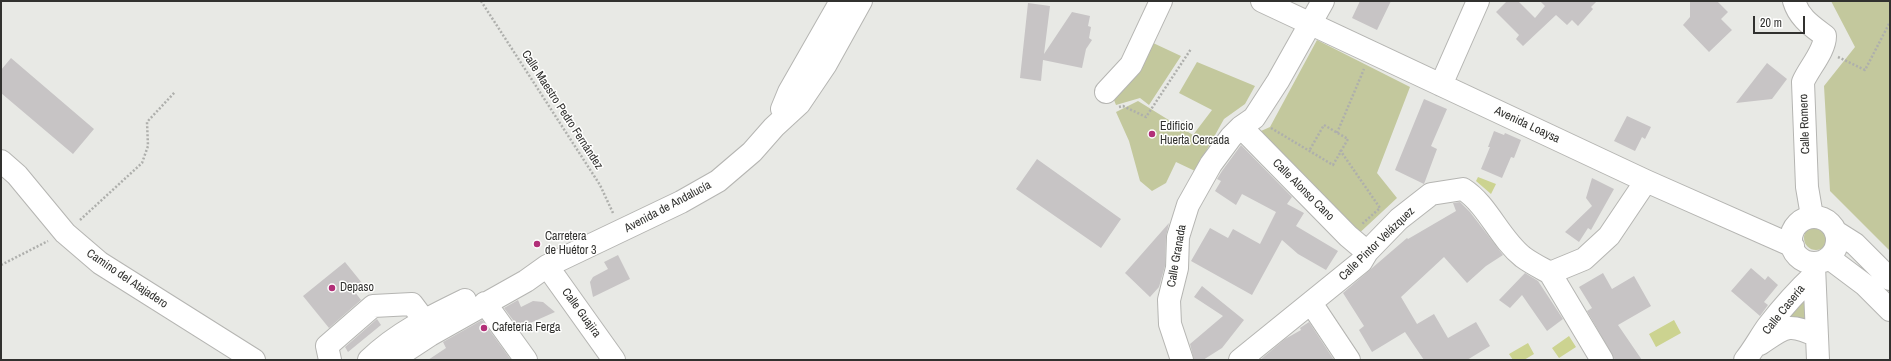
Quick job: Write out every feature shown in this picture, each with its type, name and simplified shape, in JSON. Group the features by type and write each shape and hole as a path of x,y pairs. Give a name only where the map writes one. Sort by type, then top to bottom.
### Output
{"street":[{"path":"774,127 789,92 841,1"},
{"name":"Avenida de Andalucía","path":"369,360 400,335 424,320 524,272 547,266 622,232 718,181 752,152 802,98 826,64 861,1"},
{"path":"1106,92 1131,65 1162,1"},
{"name":"Calle Granada","path":"1182,360 1170,324 1169,300 1177,268 1178,237 1188,205 1210,164 1241,127 1254,118 1324,1"},
{"path":"1441,85 1478,1"},
{"path":"1794,1 1797,10 1823,43"},
{"name":"Avenida Loaysa","path":"1265,8 1311,24 1646,181 1792,246"},
{"name":"Calle Romero","path":"1812,216 1807,187 1803,82 1823,43"},
{"name":"Calle Alonso Cano","path":"1241,127 1348,236 1367,252"},
{"name":"Camino del Atajadero","path":"1,161 17,175 65,234 100,263 254,360"},
{"path":"1550,273 1584,259 1609,236 1646,181"},
{"name":"Calle Pintor Velázquez","path":"1240,360 1361,262 1367,252 1399,219 1431,194 1463,189 1472,195 1496,227 1522,257 1550,273 1602,360"},
{"path":"1818,360 1817,336 1819,265 1835,250 1837,241 1836,232 1831,223 1822,218 1812,216 1802,220 1795,227 1792,236 1792,246 1797,254 1804,260 1819,265 1865,285 1890,310"},
{"path":"1836,232 1855,244 1890,279"},
{"name":"Calle Casería","path":"1751,353 1767,328 1819,265"},
{"name":"Avenida de Andalucía","path":"392,360 430,335 526,281 547,266"},
{"name":"Calle Guajira","path":"547,266 614,360"},
{"path":"485,303 526,360"},
{"path":"1311,303 1349,360"},
{"path":"330,360 327,346 373,306 412,304 424,320 423,326 417,333 390,353 386,360"},
{"name":"Calle Casería","path":"1751,353 1777,332 1789,327 1802,329 1817,336"}],"path":[{"name":"Calle Maestro Pedro Fernández","path":"481,1 600,185 622,232"},
{"path":"1823,43 1865,70 1890,22"},
{"path":"1123,106 1146,117 1191,49"},
{"path":"1337,133 1365,65"},
{"path":"1,265 65,234 142,162 148,146 147,122 175,92"},
{"path":"1270,127 1309,151 1333,165 1340,150 1348,139 1324,125 1309,151"},
{"path":"1340,150 1380,208 1348,236"}],"shaded area":[{"path":"1831,1 1890,1 1890,251 1830,191 1824,86 1855,47"},
{"path":"1317,40 1410,87 1377,173 1397,198 1354,238 1252,135 1270,127"},
{"path":"1151,42 1181,56 1149,105 1140,98 1116,105 1112,95"},
{"path":"1197,62 1255,86 1245,104 1224,119 1195,171 1176,162 1166,183 1152,191 1140,181 1129,141 1116,112 1138,101 1193,135 1212,110 1179,93"},
{"path":"1478,177 1496,184 1491,194 1476,181"},
{"path":"1816,226 1821,227 1827,233 1827,243 1821,249 1816,250 1811,249 1805,243 1804,238 1805,233 1811,227"},
{"path":"1805,292 1807,322 1787,318"},
{"path":"1674,320 1681,333 1656,347 1649,334"},
{"path":"1569,336 1576,347 1559,358 1552,348"},
{"path":"1528,343 1534,354 1524,360 1513,360 1509,354"}],"building":[{"path":"1360,1 1391,1 1377,30 1352,18"},
{"path":"1507,1 1518,1 1535,18 1545,6 1540,1 1597,1 1591,7 1593,9 1578,26 1572,20 1567,25 1556,15 1523,46 1516,39 1519,35 1496,12"},
{"path":"1690,1 1717,1 1728,12 1721,19 1732,30 1709,52 1683,25 1690,17"},
{"path":"1028,3 1050,6 1044,54 1072,12 1090,16 1088,26 1091,27 1089,38 1092,40 1086,49 1082,68 1043,60 1041,81 1020,78"},
{"path":"11,58 94,129 73,154 1,93 1,70"},
{"path":"1767,63 1787,79 1772,99 1736,103"},
{"path":"1424,99 1447,109 1431,146 1437,149 1424,184 1395,170"},
{"path":"1627,116 1651,127 1645,139 1642,137 1635,151 1614,141"},
{"path":"1494,131 1504,135 1505,133 1521,140 1514,158 1511,157 1502,178 1481,169 1490,147 1488,147"},
{"path":"1241,145 1292,197 1287,204 1304,213 1296,226 1338,251 1326,270 1298,254 1282,240 1252,295 1191,261 1210,228 1228,238 1233,229 1260,244 1276,212 1242,194 1236,205 1215,191 1221,181 1217,179"},
{"path":"1037,159 1121,219 1101,248 1016,189"},
{"path":"1592,178 1614,189 1591,230 1588,228 1579,242 1565,232 1592,206 1586,198"},
{"path":"1460,202 1470,212 1503,255 1486,266 1467,283 1444,257 1401,297 1417,324 1434,314 1448,338 1476,322 1490,346 1467,360 1424,360 1405,332 1372,352 1359,330 1364,326 1343,293 1407,238 1408,239 1456,211 1453,203"},
{"path":"1169,223 1166,236 1165,266 1159,287 1150,297 1125,273"},
{"path":"618,255 630,279 593,297 590,282 593,277 608,269 604,262"},
{"name":"Depaso","path":"345,262 362,283 348,283 361,300 329,328 303,296"},
{"path":"1751,268 1765,280 1768,276 1778,285 1764,302 1768,305 1760,316 1731,291"},
{"path":"1525,273 1538,281 1563,319 1547,331 1522,295 1510,308 1499,300"},
{"path":"1603,273 1612,289 1634,276 1651,306 1618,325 1642,360 1615,360 1587,311 1592,308 1579,287"},
{"path":"1202,286 1244,320 1222,348 1203,360 1194,360 1190,344 1223,316 1194,297"},
{"path":"518,300 521,307 533,301 543,302 555,312 519,328 504,308"},
{"path":"377,319 381,325 348,352 345,347"},
{"path":"482,320 511,360 428,360 446,348 443,342"},
{"path":"1309,322 1334,360 1260,360 1285,339 1301,330 1300,328"}],"place":[{"name":"Edificio Huerta Cercada","path":"1152,134"},
{"name":"Carretera de Huétor 3","path":"537,244"},
{"name":"Depaso","path":"332,288"},
{"name":"Cafetería Ferga","path":"484,328"}]}
